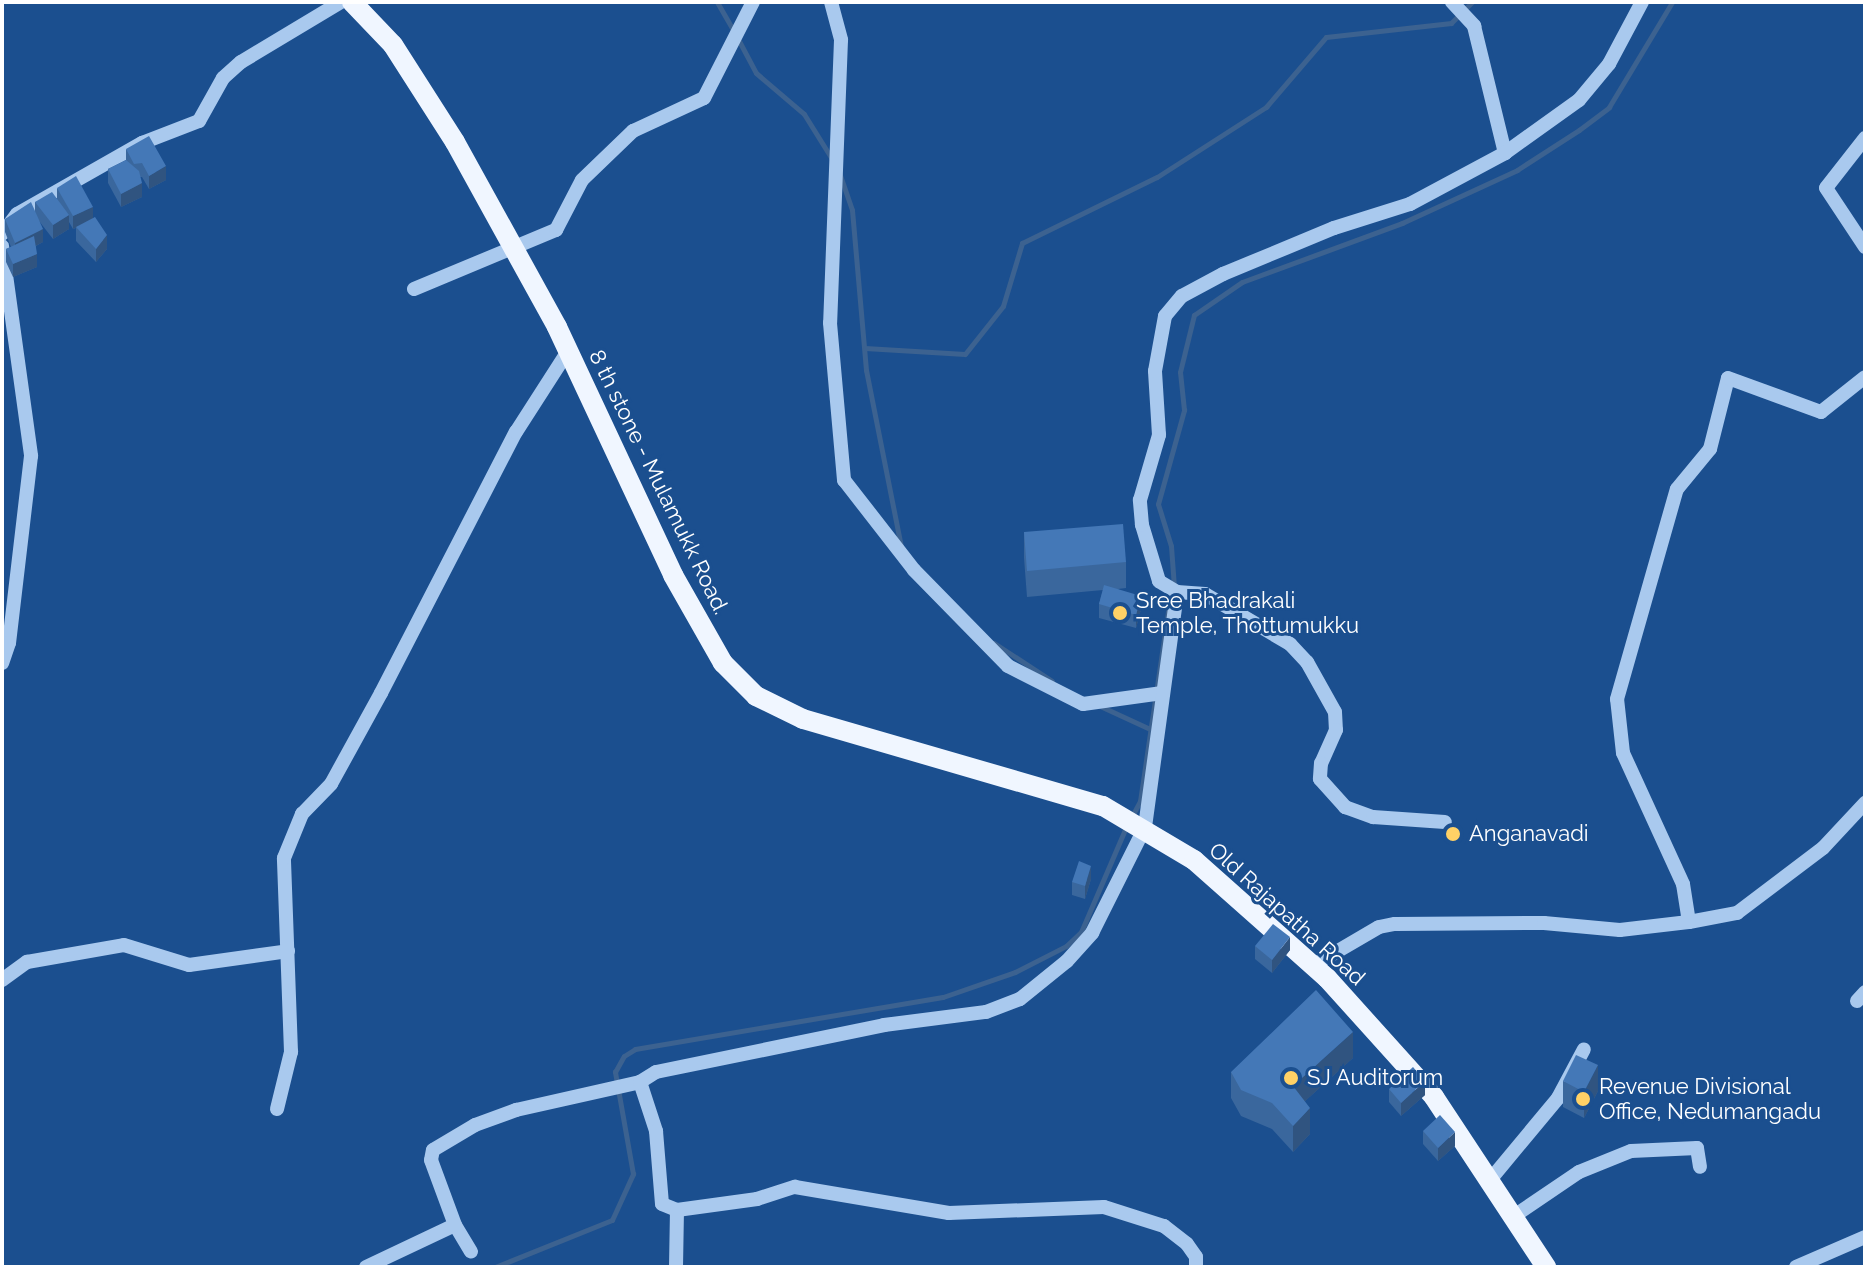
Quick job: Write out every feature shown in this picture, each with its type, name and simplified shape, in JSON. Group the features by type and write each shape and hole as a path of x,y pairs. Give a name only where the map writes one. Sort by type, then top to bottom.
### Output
{"main road":[{"name":"8 th stone - Mulamukk Road.","path":"352,2 393,45 513,247 568,351 673,575 723,663 756,696 803,719 1117,813"},
{"name":"Old Rajapatha Road","path":"1117,813 1194,860 1314,965 1434,1097 1546,1267"}],"street":[{"path":"2,234 17,214 142,143 199,121 223,78 241,62 341,2"},
{"path":"414,289 556,230 582,180 633,131 704,98 753,2"},
{"path":"831,2 841,40 830,323 844,480 914,570 1008,666 1083,704 1161,694"},
{"path":"1445,822 1373,817 1345,807 1320,779 1321,763 1336,730 1335,712 1307,662 1290,644 1205,594 1177,592 1159,581 1142,525 1140,500 1159,435 1155,371 1165,316 1182,296 1223,274 1334,228 1410,204 1505,153 1579,100 1609,64 1642,2"},
{"path":"1453,4 1474,26 1505,153"},
{"path":"1865,138 1826,188 1865,247"},
{"path":"2,246 31,456 9,643 2,663"},
{"path":"277,1109 291,1052 284,858 302,814 331,784 516,432 568,351"},
{"path":"1689,922 1683,884 1623,753 1617,699 1677,489 1710,449 1728,378 1821,412 1865,377"},
{"path":"471,1252 455,1225 431,1160 440,1144 516,1110 628,1085 656,1072 884,1025 941,1022 1020,999 1092,933 1142,826 1177,592"},
{"path":"1314,965 1379,927 1395,924 1544,923 1620,930 1737,913 1823,848 1865,803"},
{"path":"2,980 27,962 124,945 189,965 288,951"},
{"path":"1490,1180 1558,1098 1584,1049"},
{"path":"628,1085 656,1131 662,1204 677,1210 757,1199 795,1187 949,1213 1010,1215 1104,1207 1164,1226 1187,1244 1196,1257 1196,1267"},
{"path":"1514,1216 1579,1172 1631,1151 1697,1148 1700,1167"},
{"path":"676,1267 677,1210"},
{"path":"366,1267 455,1225"},
{"path":"1796,1267 1865,1237"}],"building":[{"path":"149,136 166,166 149,176 142,163 134,164 126,149"},
{"path":"126,160 139,171 142,183 121,194 108,169"},
{"path":"76,176 93,207 73,216 57,188"},
{"path":"52,192 69,215 53,225 35,202"},
{"path":"31,202 43,229 15,243 5,219"},
{"path":"95,217 107,235 96,249 76,227"},
{"path":"34,236 37,254 13,264 6,249"},
{"path":"1123,524 1126,562 1027,571 1024,532"},
{"path":"1104,585 1141,596 1136,615 1099,604"},
{"path":"1079,861 1091,866 1085,886 1072,882"},
{"path":"1273,924 1290,937 1272,960 1255,946"},
{"path":"1316,990 1353,1032 1293,1086 1310,1108 1293,1126 1272,1103 1241,1090 1231,1072"},
{"path":"1576,1055 1598,1065 1584,1092 1563,1081"},
{"path":"1413,1067 1425,1081 1401,1103 1389,1089"},
{"path":"1440,1115 1455,1132 1438,1148 1423,1131"}],"waterway":[{"path":"717,2 734,31"},
{"path":"865,348 965,354 1003,306 1022,243 1157,177 1266,107 1326,37 1451,23 1472,2"},
{"path":"1174,587 1171,546 1158,504 1184,410 1180,372 1194,315 1242,282 1402,223 1517,170 1579,130 1609,107 1672,2"},
{"path":"738,39 756,73 804,114 832,159"},
{"path":"840,175 852,210 866,370 901,547"},
{"path":"1131,818 1140,801 1169,604"},
{"path":"994,643 1052,681"},
{"path":"1100,706 1150,729"},
{"path":"495,1267 612,1220 633,1174 615,1072 624,1056 635,1049 943,997 1015,972 1066,946 1081,932 1126,827"}],"place":[{"name":"Sree Bhadrakali Temple, Thottumukku","path":"1120,613"},
{"name":"Anganavadi","path":"1453,834"},
{"name":"SJ Auditorum","path":"1291,1078"},
{"name":"Revenue Divisional Office, Nedumangadu","path":"1583,1099"}]}
